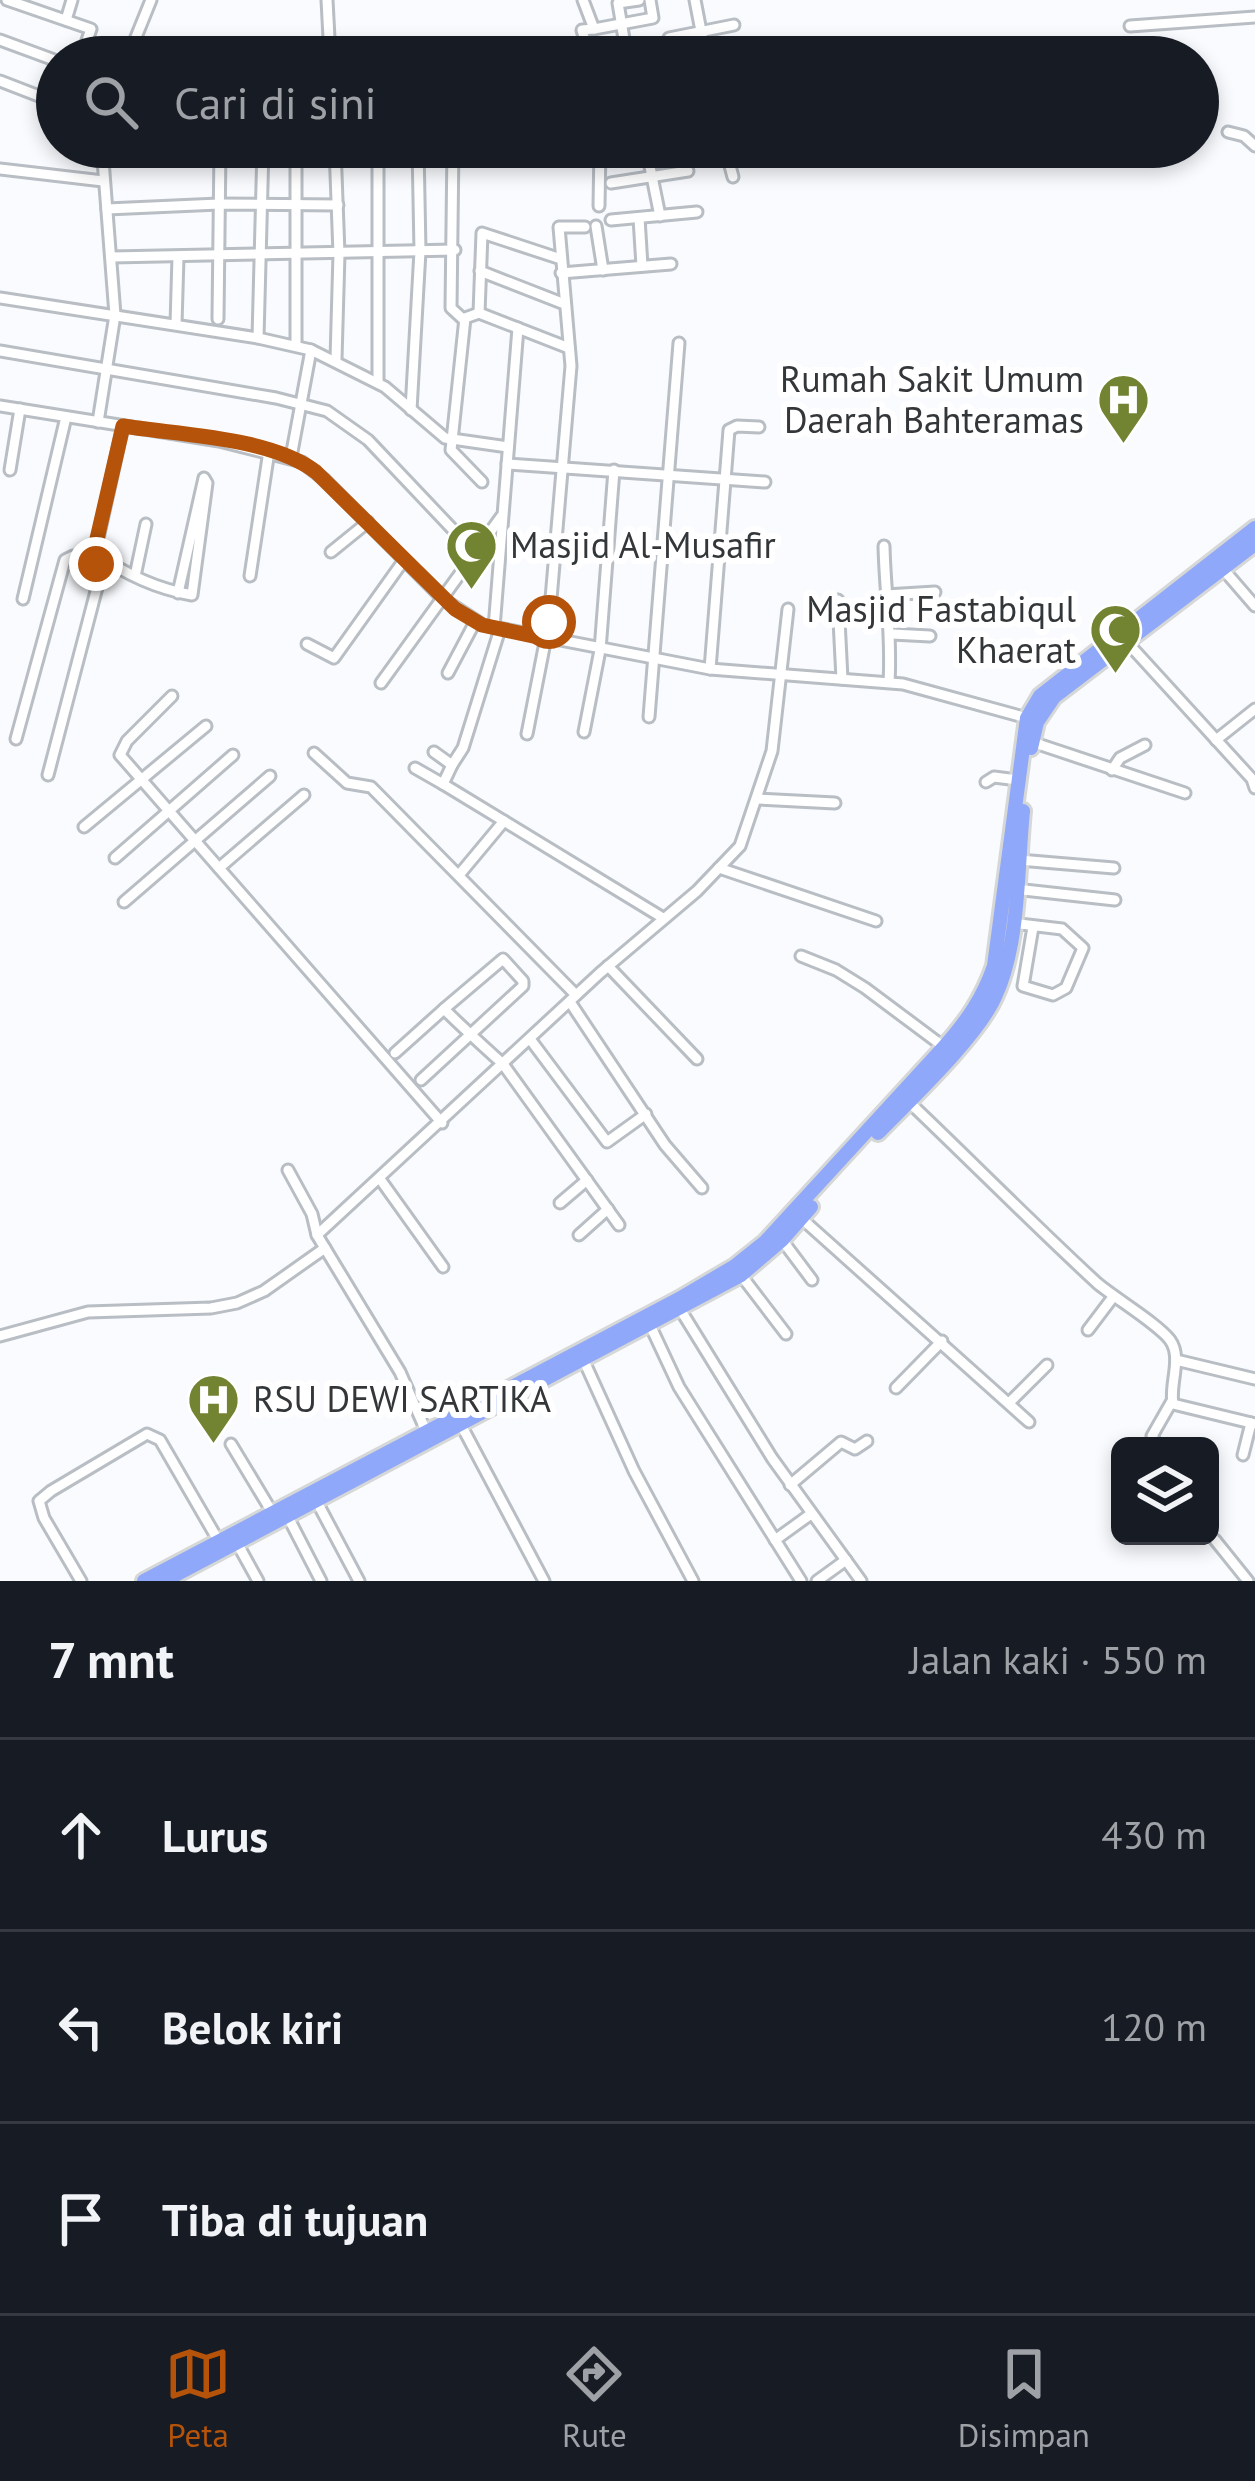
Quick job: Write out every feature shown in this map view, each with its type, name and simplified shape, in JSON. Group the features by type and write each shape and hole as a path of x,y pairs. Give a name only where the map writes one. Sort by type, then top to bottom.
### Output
{"highway":[{"path":"144,1581 426,1431 459,1421 584,1361 741,1275 782,1240 978,1005 994,966 1037,722 1054,697 1255,528"},
{"path":"164,1581 316,1502 735,1266 765,1242 909,1102 994,999 1005,966 1019,860 1015,839 1018,780 1028,718 1040,696 1255,544"}],"street":[{"path":"7,0 91,29 88,36"},
{"path":"66,20 72,0"},
{"path":"136,36 151,0"},
{"path":"327,0 329,36"},
{"path":"583,0 594,29"},
{"path":"623,36 618,3 639,0"},
{"path":"584,36 582,30 653,18 650,0"},
{"path":"695,0 701,36"},
{"path":"1130,26 1255,17"},
{"path":"678,36 734,25"},
{"path":"0,40 36,53"},
{"path":"0,81 36,95"},
{"path":"1228,132 1244,136 1255,146"},
{"path":"98,422 115,315 103,168"},
{"path":"218,319 220,168"},
{"path":"258,338 261,168"},
{"path":"296,168 296,346"},
{"path":"336,168 336,359"},
{"path":"378,168 378,383"},
{"path":"411,410 420,251 418,168"},
{"path":"453,168 451,308 464,320"},
{"path":"599,206 600,168"},
{"path":"650,168 660,216"},
{"path":"730,168 733,177"},
{"path":"0,169 103,181"},
{"path":"611,183 688,171"},
{"path":"107,209 338,205"},
{"path":"610,220 697,212"},
{"path":"639,218 642,266"},
{"path":"527,734 547,639 569,348 559,227 591,226 603,269"},
{"path":"479,313 482,233 560,259"},
{"path":"112,257 455,250"},
{"path":"176,324 178,257"},
{"path":"561,273 671,264"},
{"path":"480,271 562,303"},
{"path":"0,298 311,350 378,383 452,440 508,447"},
{"path":"482,482 453,454 464,320 479,313 569,348"},
{"path":"443,784 473,726 497,628 518,328"},
{"path":"649,717 679,343"},
{"path":"291,457 311,350"},
{"path":"0,351 301,402 352,426 475,553"},
{"path":"0,406 291,457 316,472 443,599 475,622 710,669 889,682 1028,718"},
{"path":"10,470 20,410"},
{"path":"23,599 65,417"},
{"path":"48,775 100,576 93,557 123,426"},
{"path":"710,669 729,430 759,427"},
{"path":"250,576 269,451"},
{"path":"507,464 765,482"},
{"path":"584,733 600,650 614,470"},
{"path":"16,739 65,560 93,557 178,593 192,596 204,478 178,593"},
{"path":"381,683 502,517"},
{"path":"331,552 368,523"},
{"path":"135,576 146,524"},
{"path":"884,545 892,634 889,682"},
{"path":"307,644 334,658 404,560"},
{"path":"1223,569 1255,606"},
{"path":"886,595 935,592"},
{"path":"838,600 842,679"},
{"path":"317,1235 743,841 772,751 788,609"},
{"path":"448,673 475,622"},
{"path":"892,634 930,636"},
{"path":"1126,641 1252,779 1255,788"},
{"path":"172,696 120,755 442,1123"},
{"path":"1216,740 1255,709"},
{"path":"84,827 206,726"},
{"path":"1032,742 1185,793"},
{"path":"1112,770 1120,758 1145,745"},
{"path":"434,752 452,765"},
{"path":"314,753 347,783 371,788 573,999 665,1145 702,1188"},
{"path":"115,858 233,755"},
{"path":"415,768 663,917"},
{"path":"124,902 270,776"},
{"path":"986,782 994,777 1018,780"},
{"path":"218,868 304,795"},
{"path":"758,799 835,803"},
{"path":"459,875 504,821"},
{"path":"1019,860 1114,868"},
{"path":"718,868 876,921"},
{"path":"1015,889 1115,900"},
{"path":"1011,923 1062,929 1083,948 1066,988 1054,995 1024,986 1034,927"},
{"path":"801,956 865,988 944,1047"},
{"path":"395,1053 501,959 506,961 523,986 421,1079"},
{"path":"608,966 697,1059"},
{"path":"444,1010 503,1064 619,1225"},
{"path":"530,1040 607,1142 646,1114"},
{"path":"909,1102 1114,1298 1169,1339 1176,1360 1172,1401 1153,1437"},
{"path":"288,1170 312,1214 317,1235 400,1372 426,1431"},
{"path":"380,1179 443,1267"},
{"path":"560,1203 587,1180"},
{"path":"579,1235 608,1209"},
{"path":"801,1218 1029,1422"},
{"path":"782,1240 812,1280"},
{"path":"0,1336 88,1312 237,1303 264,1291 325,1248"},
{"path":"741,1275 786,1334"},
{"path":"1088,1330 1114,1298"},
{"path":"680,1309 790,1484 861,1581"},
{"path":"650,1325 680,1387 801,1581"},
{"path":"896,1388 942,1341"},
{"path":"1176,1360 1255,1379"},
{"path":"584,1361 634,1471 693,1581"},
{"path":"1009,1403 1047,1365"},
{"path":"1172,1401 1177,1407 1253,1423 1244,1455"},
{"path":"459,1421 544,1581"},
{"path":"81,1581 39,1502 147,1434 160,1440 218,1540"},
{"path":"790,1484 841,1442 855,1449 868,1441"},
{"path":"231,1444 272,1512"},
{"path":"316,1502 358,1581"},
{"path":"775,1540 811,1514"},
{"path":"288,1517 321,1581"},
{"path":"237,1543 258,1581"},
{"path":"1219,1545 1245,1577 1230,1581"},
{"path":"818,1581 846,1560"}],"place":[{"name":"Rumah Sakit Umum Daerah Bahteramas","path":"1123,446"},
{"name":"Masjid Al-Musafir","path":"471,591"},
{"name":"Masjid Fastabiqul Khaerat","path":"1115,676"},
{"name":"RSU DEWI SARTIKA","path":"214,1445"}],"route":[{"path":"96,564 94,552 123,426 219,440 302,462 467,617 482,625 547,639 549,622"}]}
